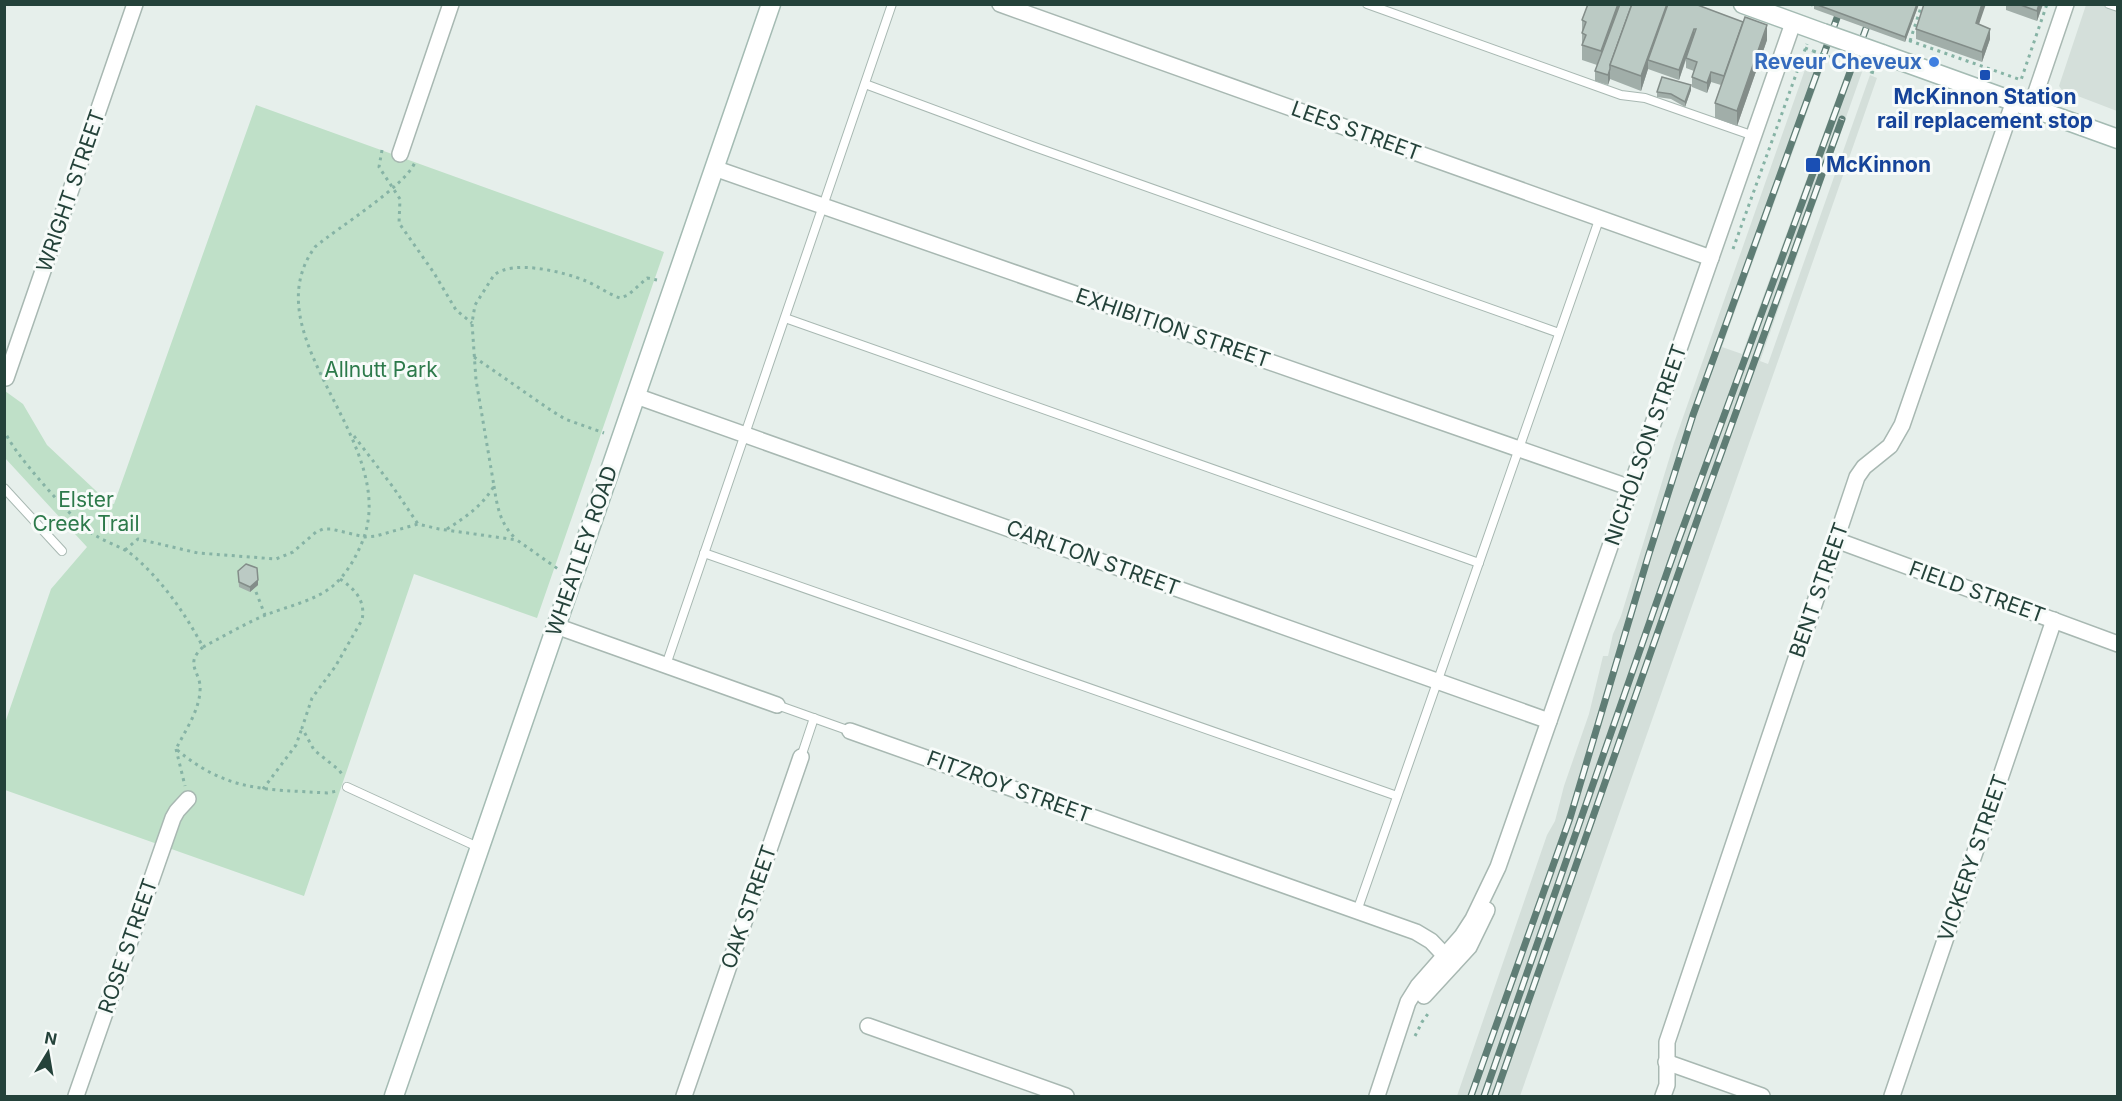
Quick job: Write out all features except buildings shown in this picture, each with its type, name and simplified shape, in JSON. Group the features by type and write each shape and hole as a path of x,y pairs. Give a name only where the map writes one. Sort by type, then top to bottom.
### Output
{"street":[{"name":"WRIGHT STREET","path":"6,378 135,4"},
{"path":"400,154 451,4"},
{"name":"WHEATLEY ROAD","path":"394,1096 771,4"},
{"name":"LEES STREET","path":"1000,4 1711,258"},
{"path":"1743,4 2118,139"},
{"path":"2031,107 2066,4"},
{"name":"NICHOLSON STREET","path":"1377,1096 1397,1039 1449,960 1470,947 1480,927 1492,894 1498,867 1793,22"},
{"name":"BENT STREET","path":"1663,1096 1667,1085 1667,1042 1860,471 1890,446 1902,425 2014,101"},
{"name":"EXHIBITION STREET","path":"714,168 1631,488"},
{"name":"CARLTON STREET","path":"636,396 1549,721"},
{"name":"FIELD STREET","path":"1836,540 2118,644"},
{"name":"VICKERY STREET","path":"1892,1096 2054,620"},
{"name":"FITZROY STREET","path":"556,626 777,705"},
{"name":"FITZROY STREET","path":"850,731 1416,932 1431,941 1449,960"},
{"name":"OAK STREET","path":"684,1096 801,757"},
{"name":"ROSE STREET","path":"76,1096 173,818 188,799"},
{"path":"868,1026 1066,1096"},
{"path":"1666,1062 1762,1096"}],"lane":[{"path":"666,665 892,4"},
{"path":"1367,4 1621,94 1645,98 1754,136"},
{"path":"2109,4 2118,7"},
{"path":"865,84 1032,146 1559,333"},
{"path":"1357,911 1600,217"},
{"path":"785,318 1479,563"},
{"path":"4,488 62,551"},
{"path":"704,553 1397,796"},
{"name":"FITZROY STREET","path":"777,705 850,731"},
{"name":"OAK STREET","path":"801,757 814,718"},
{"path":"347,787 480,848"}],"path":[{"path":"1810,4 1827,10"},
{"path":"1910,40 1922,4"},
{"path":"1899,37 2021,80 2047,4"},
{"path":"1805,48 1873,73"},
{"path":"382,150 379,167 400,199 399,223 434,273 456,310 472,323"},
{"path":"188,799 176,749 190,723 201,690 193,664 194,657 203,647 265,615 328,590 340,579 355,558 365,537 369,490 365,474 351,433 316,366 299,312 300,282 315,247 393,187 410,172 415,162"},
{"path":"573,579 517,540 507,529 499,514 478,400 473,356 473,312 494,275 504,270 536,268 564,273 620,298 628,295 647,278 657,280"},
{"path":"473,356 565,419 604,433"},
{"path":"4,429 11,445 90,532 139,560 190,623 203,647"},
{"path":"351,433 393,486 418,524"},
{"path":"447,530 473,511 494,486"},
{"path":"125,550 138,539 144,539 159,545 198,553 276,559 293,552 323,529 365,537 390,533 418,524 517,540"},
{"path":"263,789 296,745 312,698 335,667 362,620 363,613 357,594 340,579"},
{"path":"256,592 265,615"},
{"path":"176,749 204,770 242,786 327,793 347,787 339,771 314,750 302,728"}],"shaded area":[{"path":"2086,5 2117,5 2117,111 2062,90 2059,86"},
{"path":"1817,56 1826,60 1722,347 1742,354 1848,67 1862,72 1760,361 1768,364 1870,75 1877,78 1520,1096 1457,1096 1547,835 1555,821 1564,786 1589,714 1603,656 1608,656 1674,443 1808,61"}],"green space":[{"name":"Allnutt Park","path":"256,105 664,252 537,618 414,574 304,896 5,790 5,723 51,589 87,547 5,458 5,391 23,404 47,445 109,503 114,504"}],"railway":[{"path":"1471,1096 1570,818 1693,415 1842,4"},
{"path":"1484,1096 1677,544 1875,4"},
{"path":"1495,1096 1700,512 1842,119"}],"place":[{"name":"Reveur Cheveux","path":"1934,62"},
{"name":"McKinnon Station rail replacement stop","path":"1985,75"},
{"name":"McKinnon","path":"1813,165"}],"park label":[{"name":"Elster Creek Trail","path":"86,512"}]}
